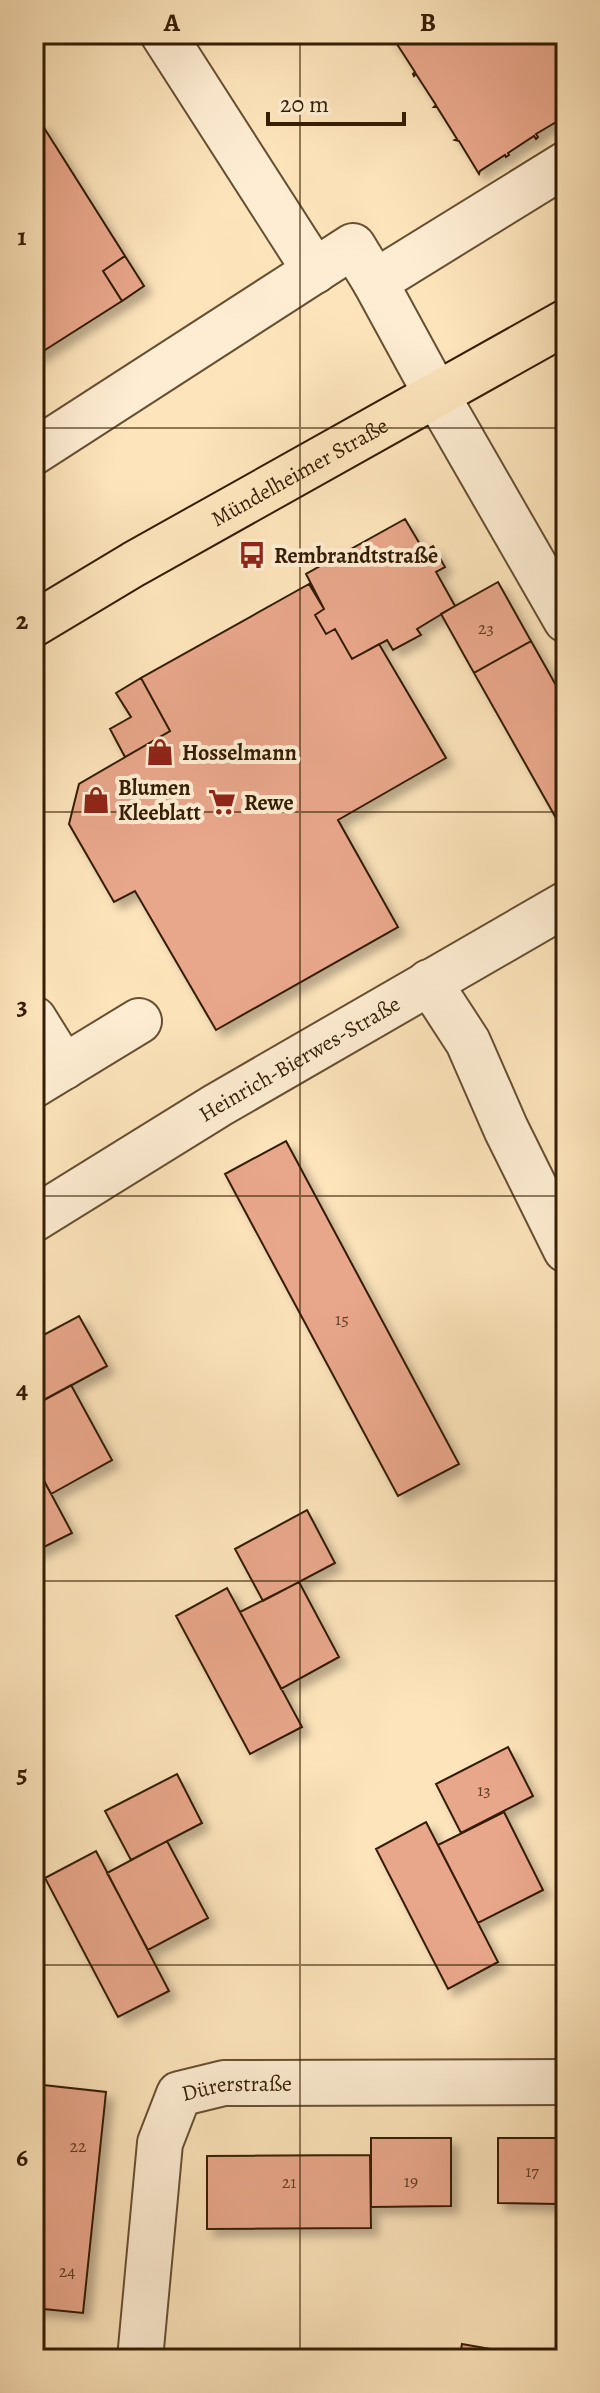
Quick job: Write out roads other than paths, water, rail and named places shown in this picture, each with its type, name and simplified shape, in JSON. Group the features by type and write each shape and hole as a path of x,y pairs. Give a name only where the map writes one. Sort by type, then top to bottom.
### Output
{"main road":[{"name":"Mündelheimer Straße","path":"34,624 134,564 566,322"}],"street":[{"path":"163,34 315,271"},
{"path":"375,282 566,164"},
{"path":"34,452 353,246 566,620"},
{"name":"Heinrich-Bierwes-Straße","path":"34,1219 218,1105 566,904"},
{"path":"429,982 468,1042 506,1129 566,1250"},
{"path":"34,1019 49,1076 139,1021"},
{"name":"Dürerstraße","path":"140,2359 160,2143 179,2094 224,2083 566,2082"}],"place":[{"name":"Rembrandtstraße","path":"252,555"},
{"name":"Hosselmann","path":"160,752"},
{"name":"Blumen Kleeblatt","path":"96,800"},
{"name":"Rewe","path":"222,802"}]}
